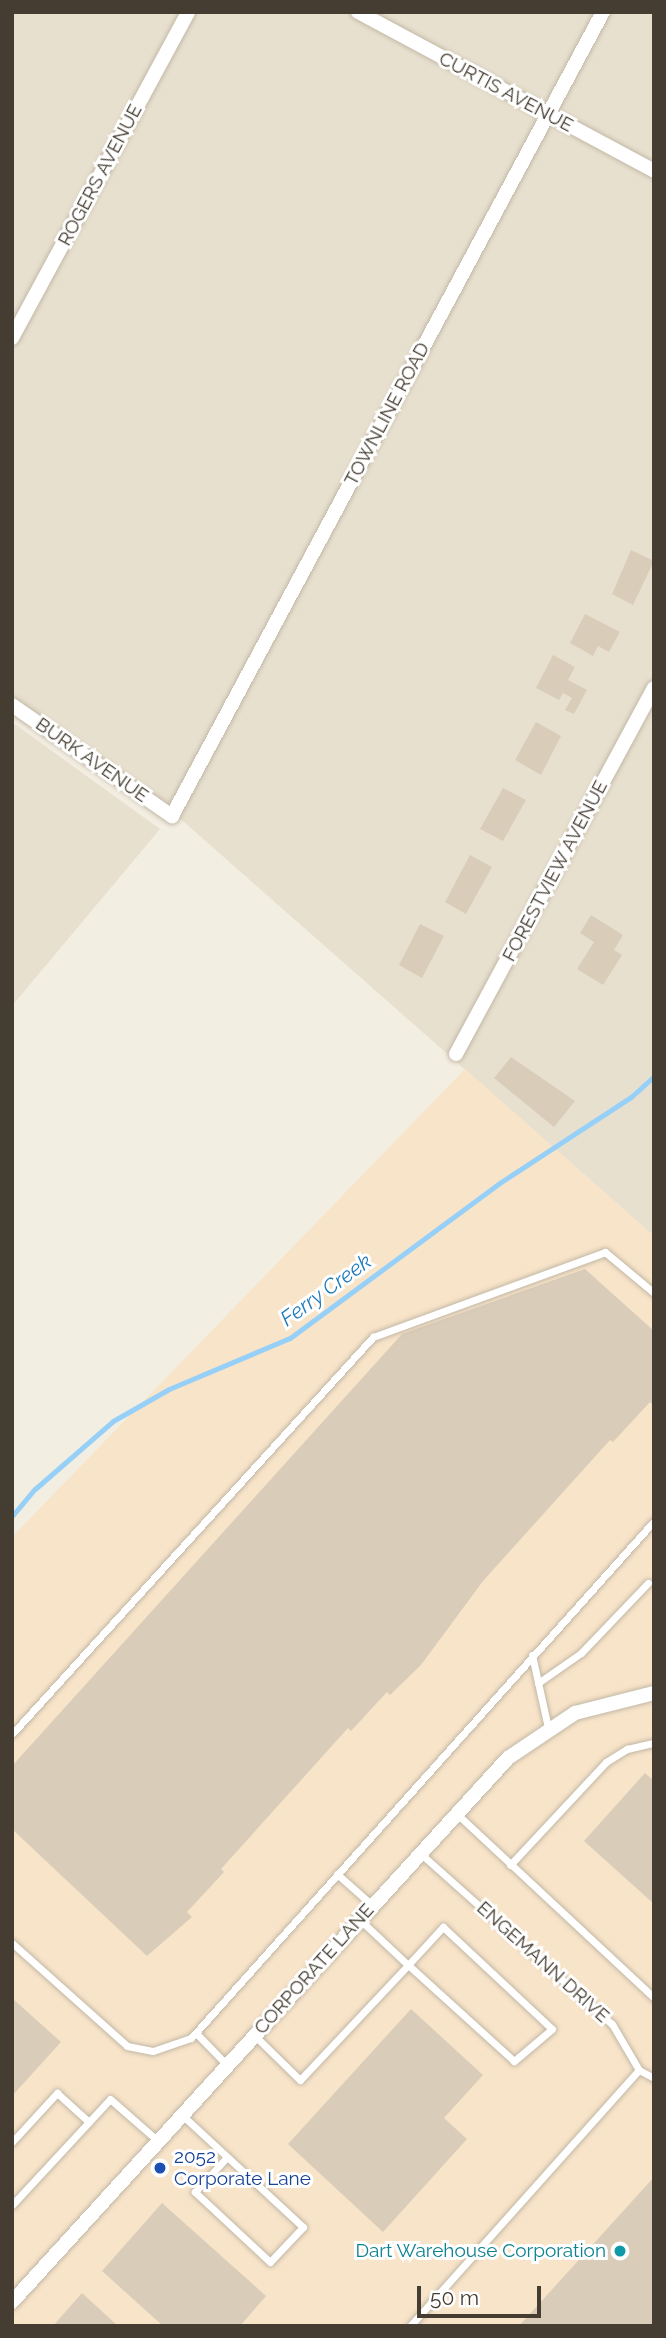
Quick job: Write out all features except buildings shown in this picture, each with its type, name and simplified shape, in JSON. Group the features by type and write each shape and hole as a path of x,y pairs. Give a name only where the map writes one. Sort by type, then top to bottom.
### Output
{"street":[{"name":"ROGERS AVENUE","path":"12,338 188,12"},
{"name":"CURTIS AVENUE","path":"358,12 654,171"},
{"name":"TOWNLINE ROAD","path":"172,816 603,12"},
{"name":"FORESTVIEW AVENUE","path":"456,1054 654,688"},
{"name":"BURK AVENUE","path":"12,705 172,816"},
{"name":"CORPORATE LANE","path":"12,2302 508,1758 548,1728 601,1704 654,1693"}],"lane":[{"path":"12,1734 373,1336 605,1252 654,1293"},
{"path":"12,1943 127,2046 153,2051 196,2033 654,1521"},
{"path":"538,1683 581,1653 648,1583"},
{"path":"532,1655 548,1728"},
{"path":"510,1865 606,1762 627,1749 654,1743"},
{"path":"457,1814 654,1998"},
{"name":"ENGEMANN DRIVE","path":"421,1854 612,2024 639,2070"},
{"path":"337,1874 373,1906"},
{"path":"254,2035 300,2080 408,1965 443,1927 552,2029 514,2061 408,1965 360,1920"},
{"path":"196,2033 228,2065"},
{"path":"410,2326 639,2070 654,2078"},
{"path":"12,2142 57,2093 89,2122"},
{"path":"12,2205 110,2099 158,2141"},
{"path":"182,2115 228,2157 303,2227 271,2262 195,2192 228,2157"}],"shaded area":[{"path":"12,12 654,12 654,1236 167,807 12,696"},
{"path":"12,722 160,829 12,1006"},
{"path":"465,1069 654,1236 654,2326 12,2326 12,1537"}],"waterway":[{"name":"Ferry Creek","path":"12,1516 35,1489 113,1421 169,1389 290,1338 501,1182 631,1097 654,1076"}],"place":[{"name":"2052 Corporate Lane","path":"160,2168"},
{"name":"Dart Warehouse Corporation","path":"620,2251"}]}
